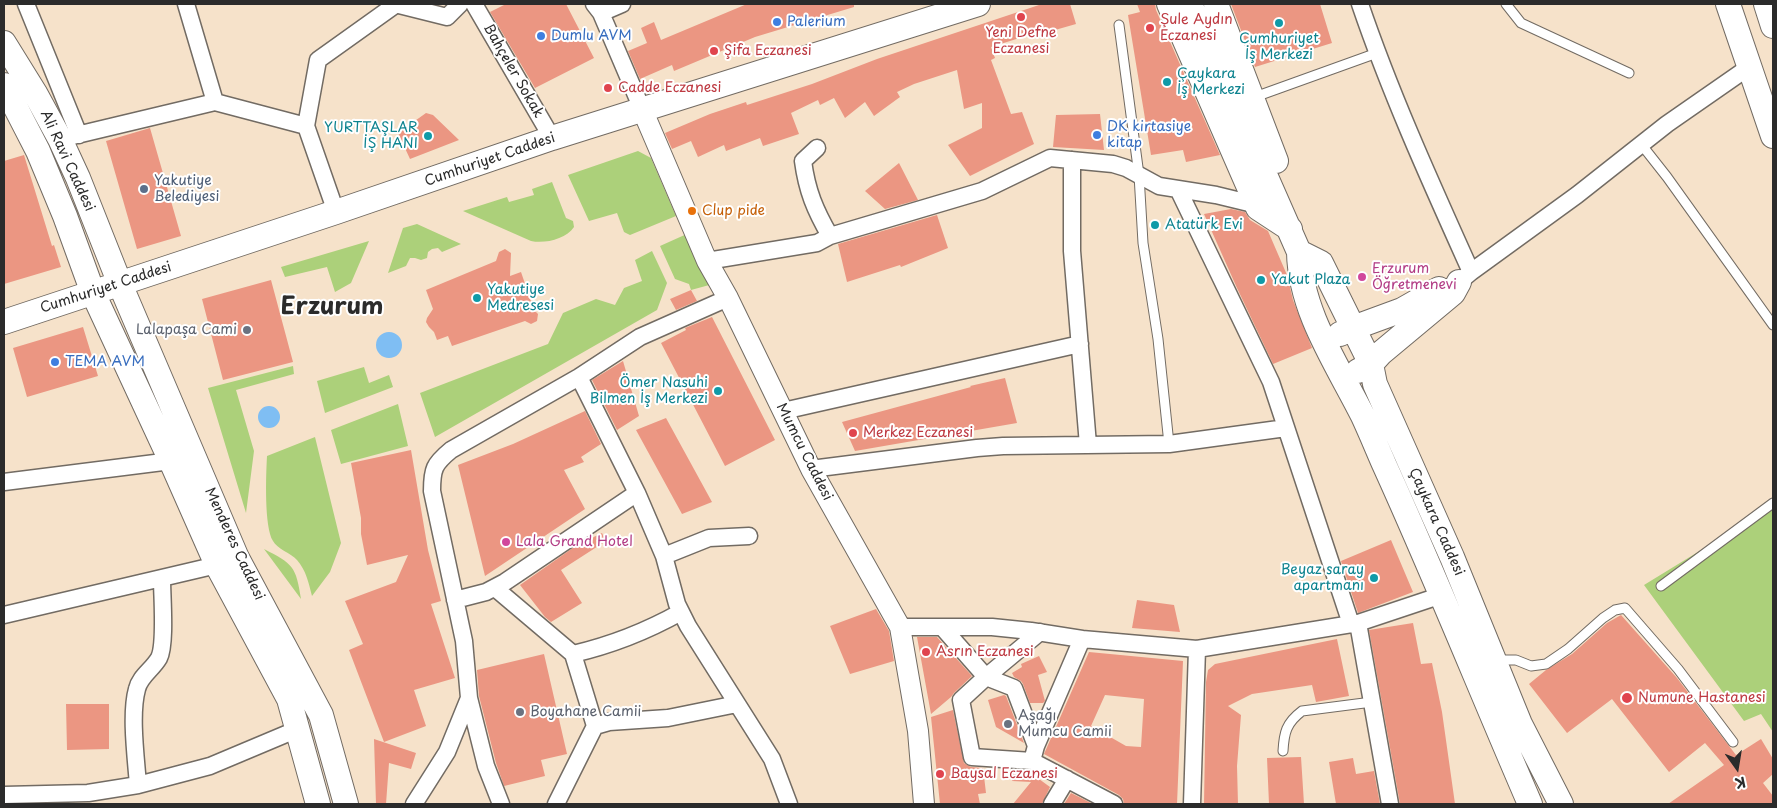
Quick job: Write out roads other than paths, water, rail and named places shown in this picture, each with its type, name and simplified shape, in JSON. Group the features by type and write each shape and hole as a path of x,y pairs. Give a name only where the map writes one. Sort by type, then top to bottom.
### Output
{"main road":[{"name":"Cumhuriyet Caddesi","path":"4,322 552,138 978,4"},
{"path":"1169,4 1258,208 1290,230 1292,217 1287,189 1216,4"},
{"name":"Çaykara Caddesi","path":"1190,4 1299,252 1300,270 1324,342 1362,415 1427,559 1530,804"},
{"path":"1728,4 1773,136"},
{"path":"1766,4 1773,26"},
{"name":"Ali Ravi Caddesi","path":"4,43 35,93 69,137 78,178 120,284"},
{"name":"Ali Ravi Caddesi","path":"4,85 53,185 93,293"},
{"name":"Çaykara Caddesi","path":"1299,252 1321,264 1371,364 1375,384 1452,557 1520,724 1561,804"},
{"path":"1324,342 1353,328 1402,310 1446,285 1465,277"},
{"path":"1343,380 1371,364 1381,353 1453,293 1465,277"},
{"name":"Menderes Caddesi","path":"120,284 237,558 321,715 346,804"},
{"name":"Menderes Caddesi","path":"93,293 217,565 289,699 318,804"}],"street":[{"path":"26,4 69,137 215,102 306,126"},
{"path":"186,4 215,102"},
{"path":"336,212 306,126 318,60 395,4 447,17 460,4"},
{"name":"Bahçeler Sokak","path":"474,4 552,138"},
{"path":"622,4 597,9 642,110"},
{"path":"1360,4 1377,53 1465,277 1577,195 1667,124 1749,67"},
{"name":"Mumcu Caddesi","path":"642,110 707,261 728,298 811,469 900,627 918,731 924,804"},
{"path":"817,148 803,161 806,182 815,210 830,236"},
{"path":"707,261 817,243 830,236 982,191 1050,158 1113,164 1159,186 1249,203 1258,208"},
{"path":"1072,160 1072,251 1088,445"},
{"path":"1178,189 1272,382 1286,428 1355,624 1372,702 1390,804"},
{"path":"501,804 486,766 469,698 464,641 432,491 432,472 442,458 451,450 579,377 640,337 728,298"},
{"path":"782,411 1080,344"},
{"path":"579,377 637,493 664,556 677,604 772,759 790,804"},
{"path":"811,469 977,448 1169,444 1286,428"},
{"path":"4,482 171,461"},
{"path":"455,600 495,588 637,493"},
{"path":"664,556 709,538 748,536"},
{"path":"4,615 217,565"},
{"path":"138,785 134,720 136,690 141,678 159,658 162,645 162,579"},
{"path":"495,588 573,654 595,726 556,804"},
{"path":"900,627 992,627 1082,639 1197,649 1355,624 1442,595"},
{"path":"573,654 600,648 633,636 681,612"},
{"path":"942,627 986,677 1014,688 1034,753 1067,779 1114,804"},
{"path":"1034,753 972,757 961,700 1040,632"},
{"path":"1034,753 1082,639"},
{"path":"1192,804 1197,649"},
{"path":"414,804 447,752 469,698"},
{"path":"595,726 609,722 668,718 737,704"},
{"path":"4,795 88,793 138,785 210,766 298,729"},
{"path":"1052,804 1067,779"}],"lane":[{"path":"1506,4 1521,23 1629,73"},
{"path":"1119,25 1139,175 1143,243 1158,339 1169,444"},
{"path":"1252,98 1377,53"},
{"path":"1641,144 1667,177 1773,325"},
{"path":"1661,586 1773,503"},
{"path":"1493,660 1516,660 1531,666 1546,664 1568,649 1603,618 1615,610 1625,608 1678,669 1733,742"},
{"path":"1283,751 1284,734 1292,718 1302,711 1372,702"}],"water":[{"path":"389,332 398,336 402,345 398,354 389,358 380,354 376,345 380,336"},
{"path":"269,406 277,409 280,417 277,425 269,428 261,425 258,417 261,409"}],"place":[{"name":"Yeni Defne Eczanesi","path":"1021,17"},
{"name":"Palerium","path":"777,22"},
{"name":"Cumhuriyet İş Merkezi","path":"1279,23"},
{"name":"Şule Aydın Eczanesi","path":"1150,28"},
{"name":"Dumlu AVM","path":"541,36"},
{"name":"Şifa Eczanesi","path":"714,51"},
{"name":"Çaykara İş Merkezi","path":"1167,82"},
{"name":"Cadde Eczanesi","path":"608,88"},
{"name":"DK kirtasiye kitap","path":"1097,135"},
{"name":"YURTTAŞLAR İŞ HANI","path":"428,136"},
{"name":"Yakutiye Belediyesi","path":"144,189"},
{"name":"Clup pide","path":"692,211"},
{"name":"Atatürk Evi","path":"1155,225"},
{"name":"Erzurum Öğretmenevi","path":"1362,277"},
{"name":"Yakut Plaza","path":"1261,280"},
{"name":"Yakutiye Medresesi","path":"477,298"},
{"name":"Lalapaşa Cami","path":"247,330"},
{"name":"TEMA AVM","path":"55,362"},
{"name":"Ömer Nasuhi Bilmen İş Merkezi","path":"718,391"},
{"name":"Merkez Eczanesi","path":"853,433"},
{"name":"Lala Grand Hotel","path":"506,542"},
{"name":"Beyaz saray apartmanı","path":"1374,578"},
{"name":"Asrın Eczanesi","path":"926,652"},
{"name":"Numune Hastanesi","path":"1627,698"},
{"name":"Boyahane Camii","path":"520,712"},
{"name":"Aşağı Mumcu Camii","path":"1008,724"},
{"name":"Baysal Eczanesi","path":"940,774"}],"district":[{"name":"Erzurum","path":"332,307"}]}
